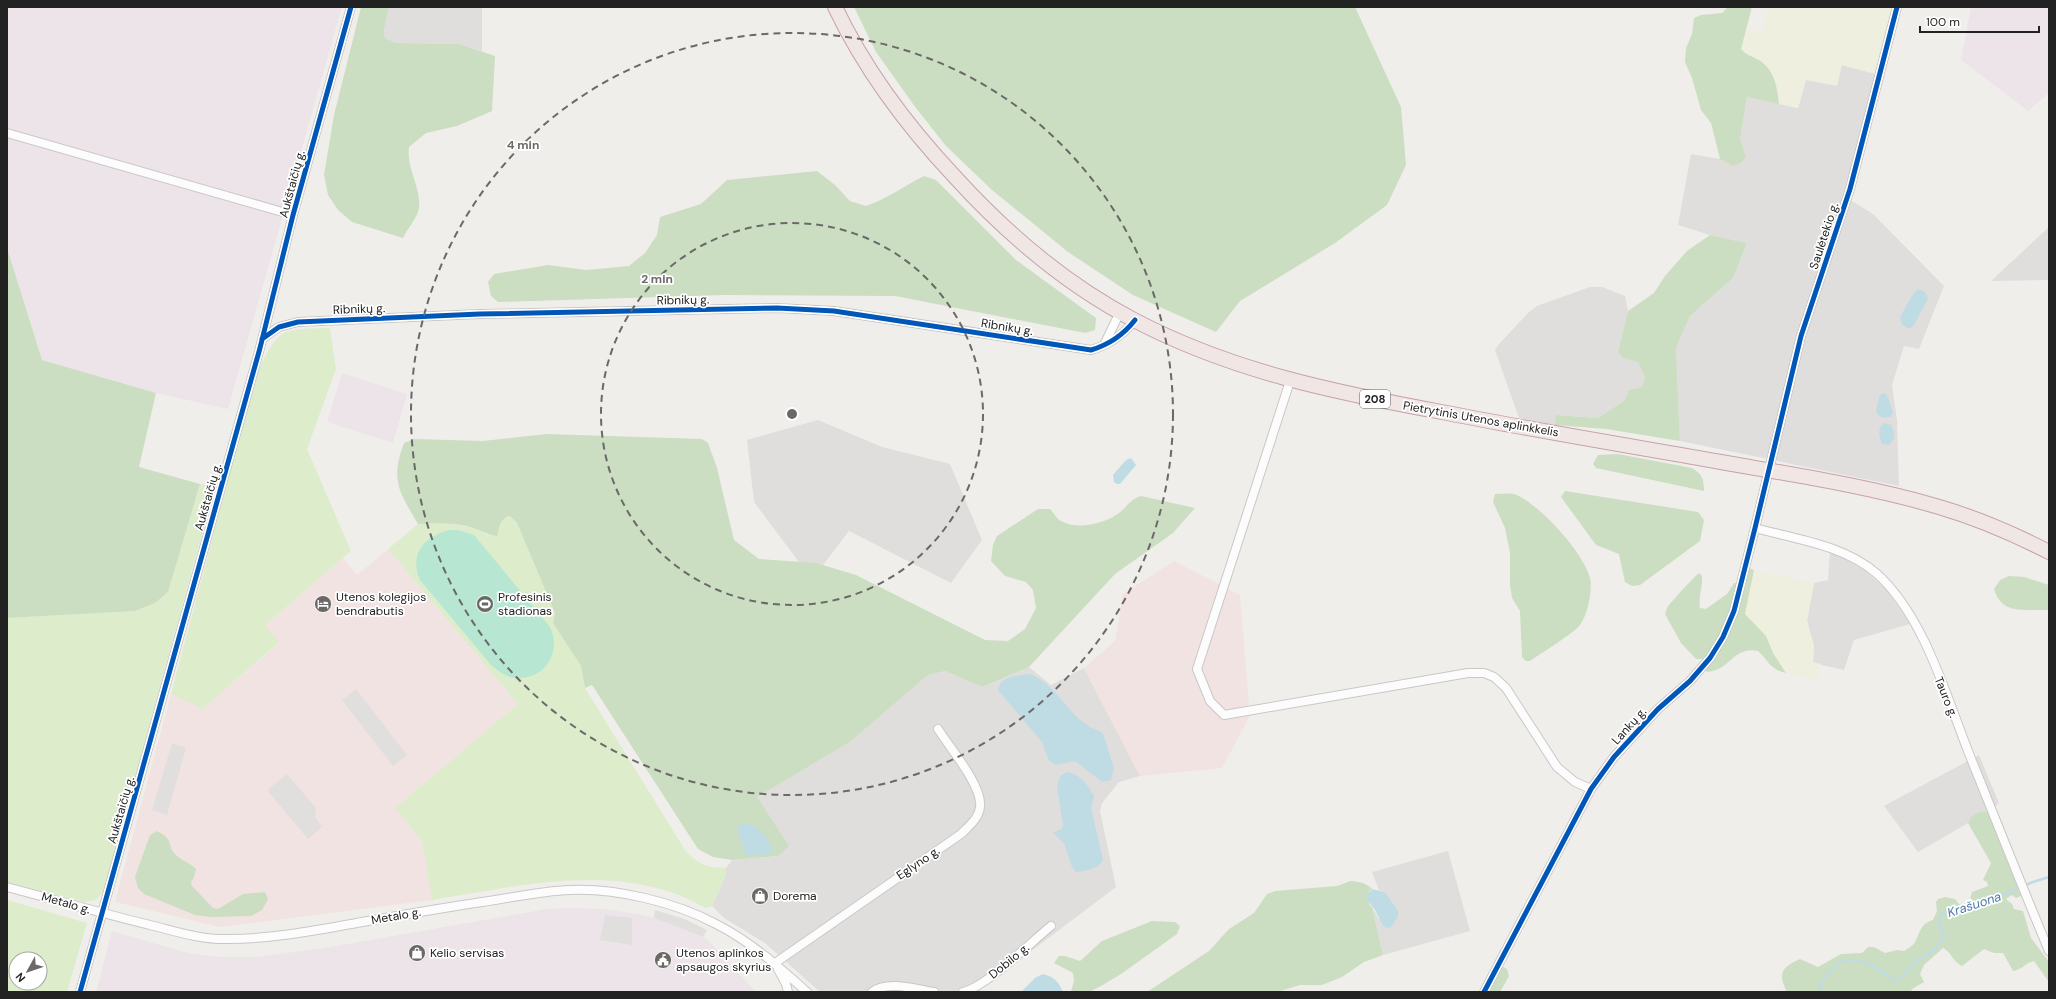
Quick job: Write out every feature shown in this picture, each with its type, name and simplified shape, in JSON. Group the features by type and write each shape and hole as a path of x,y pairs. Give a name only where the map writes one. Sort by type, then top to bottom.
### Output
{"highway":[{"name":"Pietrytinis Utenos aplinkkelis","path":"835,7 853,43 893,104 916,134 968,192 1028,246 1088,291 1134,320 1208,354 1290,381 1463,416 1885,492 1943,508 1993,526 2049,552"}],"street":[{"name":"Aukštaičių g.","path":"80,992 262,339 293,215 351,7"},
{"name":"Saulėtekio g.","path":"1768,470 1774,452 1791,373 1801,336 1850,189 1897,7"},
{"name":"Aukštaičių g.","path":"7,133 293,215"},
{"name":"Ribnikų g.","path":"262,339 279,327 298,322 480,314 777,308 834,310 1081,350 1091,350 1105,344 1129,328 1134,320"},
{"path":"1105,344 1120,312"},
{"path":"1290,381 1197,669 1210,701 1224,715 1468,674 1484,673 1494,677 1506,688 1557,767 1575,782 1591,789"},
{"name":"Lankų g.","path":"1484,992 1591,789 1614,757 1658,709 1690,681 1710,658 1724,637 1734,612 1768,470"},
{"name":"Tauro g.","path":"1755,528 1830,547 1857,559 1876,574 1895,594 1913,619 1936,670 2025,894 2049,950"},
{"name":"Eglyno g.","path":"775,963 961,834 974,821 980,807 977,790 938,729"},
{"name":"Metalo g.","path":"7,887 102,913 201,937 240,939 321,930 431,910 544,892 571,890 596,891 639,897 680,908 728,930 775,963"},
{"name":"Dobilo g.","path":"963,992 976,987 1051,926"},
{"path":"775,963 786,984 788,992"},
{"path":"775,963 807,992"},
{"path":"872,992 882,987 896,987 934,992"}],"shaded area":[{"path":"7,7 342,7 228,409 156,393 42,360 7,248"},
{"path":"389,7 482,7 482,51 460,44 396,43 385,38 384,30"},
{"path":"1971,7 2049,7 2049,93 2028,111 1961,60"},
{"path":"1842,65 1876,74 1844,196 1873,214 1944,286 1919,349 1904,346 1892,385 1897,420 1899,486 1680,441 1676,348 1690,316 1733,278 1747,243 1710,235 1678,225 1691,154 1720,159 1732,166 1740,140 1747,97 1798,108 1806,79"},
{"path":"2049,227 2049,280 1991,281"},
{"path":"1590,287 1602,287 1625,296 1628,311 1618,352 1623,358 1638,361 1645,378 1642,387 1629,390 1624,401 1598,418 1557,415 1555,425 1519,418 1495,350 1528,313 1537,306"},
{"path":"342,373 407,394 393,443 327,422"},
{"path":"818,420 882,447 950,464 982,540 951,583 849,531 823,565 799,562 754,502 747,440"},
{"path":"388,549 518,704 395,808 422,841 432,900 220,927 115,902 171,694 203,709 279,643 265,625 343,558 357,575"},
{"path":"1830,551 1864,570 1886,589 1910,624 1854,640 1844,670 1813,663 1814,646 1807,621 1814,583 1828,580"},
{"path":"1174,561 1240,595 1250,716 1222,768 1140,776 1084,668 1115,641 1123,594"},
{"path":"1029,667 1051,685 1084,668 1140,776 1119,782 1102,803 1100,811 1116,887 977,992 820,992 765,943 724,918 712,906 726,874 726,868 732,860 778,856 756,797 850,742 928,675 945,671 982,687"},
{"path":"356,689 407,755 393,766 342,700"},
{"path":"172,743 186,748 167,815 152,810"},
{"path":"1979,755 1999,803 1988,812 1979,812 1968,823 1918,852 1884,806"},
{"path":"287,774 316,808 315,817 322,827 308,839 267,790"},
{"path":"1448,851 1470,931 1383,955 1372,907 1379,919 1398,910 1385,892 1379,890 1372,872"},
{"path":"547,909 603,909 639,914 658,919 707,939 756,992 96,992 112,931 188,953 218,957 256,957 324,948"},
{"path":"655,910 682,918 707,930 703,937 654,918"},
{"path":"605,915 632,918 632,945 600,940"}],"green space":[{"path":"361,7 389,7 384,30 385,38 396,43 460,44 495,56 492,111 457,126 426,133 409,147 410,162 418,192 419,208 417,215 403,238 352,222 338,210 328,195 324,175 334,115"},
{"path":"854,7 1355,7 1401,107 1406,165 1387,205 1335,243 1240,301 1216,332 1133,295 1068,252 992,190 946,146 916,108 876,52"},
{"path":"1728,7 1752,7 1741,49 1747,55 1759,60 1769,69 1776,85 1779,104 1747,97 1740,140 1746,158 1739,164 1732,166 1720,159 1711,123 1701,110 1692,78 1685,62 1686,48 1692,34 1694,18 1701,15 1722,13"},
{"path":"1767,7 1894,7 1876,74 1842,65 1837,86 1806,80 1798,108 1779,104 1777,87 1758,60 1746,55 1741,49 1745,29 1762,31"},
{"path":"817,171 835,185 850,201 866,206 888,196 924,176 936,180 1016,260 1096,318 1095,330 1085,333 895,296 724,295 498,302 491,296 488,282 494,274 548,265 586,270 629,266 645,253 657,235 660,217 701,204 727,180"},
{"path":"1710,235 1747,243 1733,278 1690,316 1676,348 1680,441 1606,429 1555,425 1556,415 1598,418 1624,401 1629,390 1642,387 1645,378 1638,362 1623,358 1618,352 1628,311 1654,293 1665,276 1687,251"},
{"path":"7,248 42,360 156,393 139,467 200,484 168,592 155,603 135,611 7,618"},
{"path":"330,328 336,369 307,449 351,551 265,625 279,642 203,709 171,694 256,375 270,348 282,334 299,329"},
{"path":"547,434 702,439 708,443 717,468 734,540 759,559 816,563 856,575 985,640 1008,641 1025,629 1036,608 1033,590 1026,582 1005,576 991,561 993,545 997,536 1038,509 1050,509 1057,518 1069,524 1084,525 1100,522 1114,517 1131,501 1141,496 1195,508 1173,533 1115,574 1029,667 982,687 945,671 928,675 850,742 757,797 789,846 778,856 732,860 713,857 698,849 592,685 585,688 581,666 553,623 555,613 517,523 510,516 507,517 500,523 497,536 460,525 439,523 418,524 402,494 397,477 400,456 404,443 414,439 483,441"},
{"path":"1618,454 1692,468 1702,477 1704,491 1596,468 1593,464 1598,455"},
{"path":"200,484 215,487 103,892 96,900 84,902 7,882 7,618 135,611 155,603 168,592"},
{"path":"1565,491 1698,512 1704,520 1700,541 1640,585 1632,586 1625,582 1619,554 1596,545 1561,497"},
{"path":"1495,494 1514,494 1535,507 1570,543 1579,555 1590,578 1591,589 1589,603 1583,621 1577,629 1530,661 1526,661 1522,657 1520,611 1512,598 1510,585 1510,553 1505,528 1493,502"},
{"path":"510,516 517,523 555,613 553,623 581,666 585,688 685,850 694,859 707,866 726,868 726,874 712,906 706,908 667,891 638,884 580,880 520,886 432,900 422,841 395,808 518,704 388,549 418,524 447,523 475,528 487,535 496,536 502,521 506,517"},
{"name":"Profesinis stadionas","path":"449,530 458,530 474,535 550,627 554,645 552,654 543,669 536,674 527,677 513,678 492,666 420,580 416,562 421,548 432,537"},
{"path":"1747,567 1754,570 1745,614 1766,636 1773,653 1786,673 1773,667 1758,651 1750,650 1737,655 1715,671 1707,672 1705,669 1726,641 1737,612"},
{"path":"1754,570 1814,583 1807,621 1814,646 1813,662 1821,664 1817,681 1786,673 1773,653 1766,636 1745,614"},
{"path":"1699,573 1702,576 1700,608 1706,609 1727,594 1734,583 1738,583 1733,603 1725,623 1715,642 1703,659 1696,659 1681,643 1665,614 1667,608"},
{"path":"2009,576 2024,577 2049,585 2049,610 2016,609 2003,604 1998,598 1994,589 2000,580"},
{"path":"1979,812 1988,812 2021,896 2016,898 2012,895 2006,899 2012,904 2014,909 2023,911 2031,938 2049,962 2049,982 2034,961 2013,971 2003,953 1994,953 1984,949 1962,966 1956,962 1943,948 1924,965 1920,974 1924,982 1912,989 1911,992 1787,992 1782,980 1782,975 1785,968 1794,962 1800,959 1818,967 1841,954 1862,953 1868,947 1874,947 1885,953 1897,950 1904,951 1912,946 1921,928 1933,920 1937,911 1936,902 1938,899 1945,897 1955,899 1960,905 1969,903 1972,892 1988,886 1987,882 1983,880 1991,863 1968,823 1971,817"},
{"path":"157,831 166,837 176,855 196,869 191,882 192,886 213,908 218,909 243,894 265,892 268,899 262,910 251,916 210,917 195,915 144,894 138,888 135,877 150,835"},
{"path":"1350,881 1362,883 1372,889 1369,891 1369,904 1372,907 1383,955 1364,962 1342,977 1322,985 1300,985 1277,992 1147,992 1209,951 1229,929 1254,913 1267,894 1275,891 1337,886"},
{"path":"7,900 87,923 67,992 7,992"},
{"path":"1152,921 1175,922 1180,926 1177,934 1121,974 1101,986 1089,992 1071,991 1074,981 1073,973 1054,963 1059,956 1065,956 1080,961 1102,941"},
{"path":"1501,966 1507,969 1509,976 1500,992 1487,992"}],"water":[{"path":"1918,289 1925,292 1928,299 1914,325 1911,328 1907,328 1902,325 1900,317 1913,294"},
{"path":"1885,393 1893,413 1890,417 1882,417 1878,415 1876,411 1880,395"},
{"path":"1884,423 1891,425 1894,433 1894,439 1888,445 1882,444 1879,436 1880,427"},
{"path":"1131,458 1136,465 1120,484 1117,484 1114,482 1113,475 1126,460"},
{"path":"1030,674 1039,678 1046,684 1080,719 1103,734 1114,768 1111,780 1102,782 1075,761 1056,765 1049,761 1042,742 998,690 1000,685 1006,679"},
{"path":"1067,772 1080,778 1094,796 1091,808 1103,860 1098,866 1076,872 1072,867 1064,843 1053,833 1061,829 1063,825 1057,787 1060,776"},
{"path":"747,823 752,825 764,835 770,844 772,854 747,855 745,853 737,829 742,824"},
{"path":"1372,889 1385,892 1398,910 1398,917 1390,928 1384,927 1375,910 1367,900 1367,894"},
{"path":"1043,974 1055,980 1063,992 1021,992 1035,978"}],"waterway":[{"name":"Krašuona","path":"1820,992 1820,984 1837,965 1845,961 1853,960 1867,963 1894,981 1904,975 1915,962 1934,950 1945,936 1939,925 1942,913 1968,909 2033,882 2049,877"}],"cycle path":[{"path":"80,992 260,348 293,215 351,7"},
{"path":"1484,992 1591,789 1614,757 1658,709 1690,681 1710,658 1723,637 1734,611 1801,336 1850,189 1897,7"},
{"path":"262,339 279,327 298,322 480,314 777,308 834,311 1091,350 1104,345 1115,338 1126,330 1135,320"}],"place":[{"name":"Utenos kolegijos bendrabutis","path":"323,604"},
{"name":"Profesinis stadionas","path":"485,604"},
{"name":"Dorema","path":"760,896"},
{"name":"Kelio servisas","path":"417,953"},
{"name":"Utenos aplinkos apsaugos skyrius","path":"663,960"}]}
